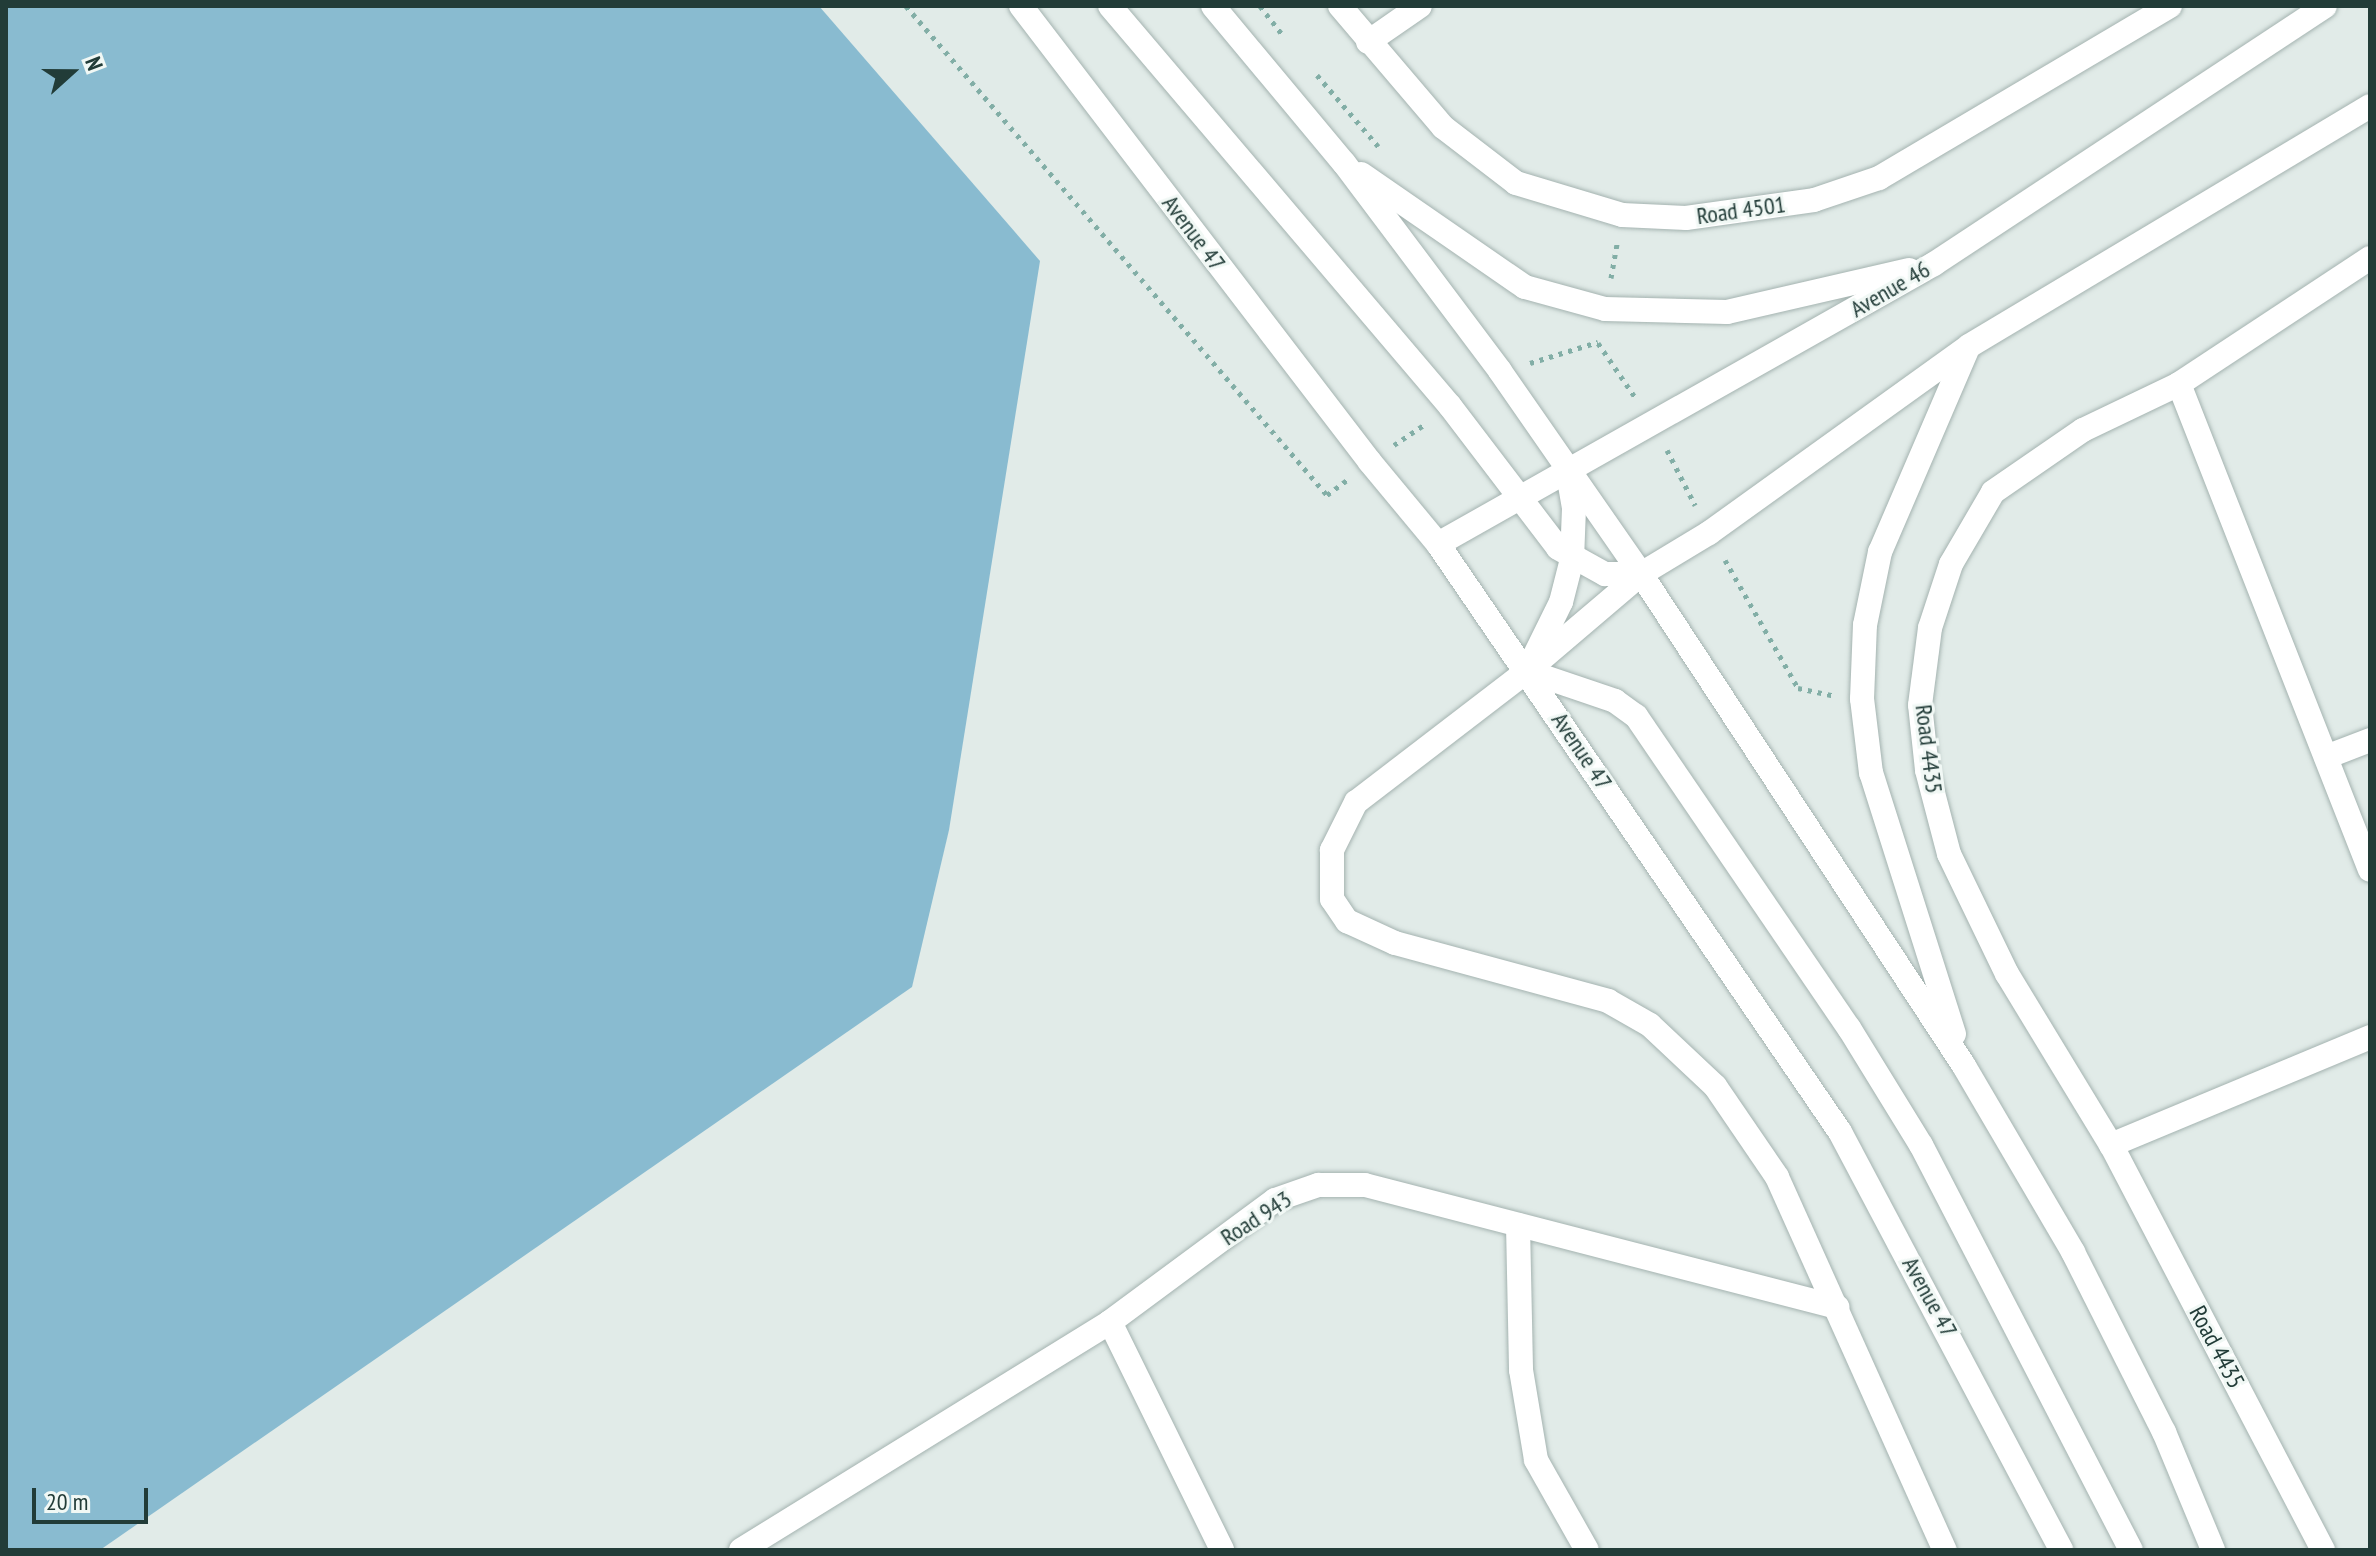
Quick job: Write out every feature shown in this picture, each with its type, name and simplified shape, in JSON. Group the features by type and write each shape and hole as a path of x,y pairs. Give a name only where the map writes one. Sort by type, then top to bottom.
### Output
{"street":[{"name":"Avenue 47","path":"1021,6 1370,462 1438,544 1840,1132 2061,1550"},
{"path":"1110,6 1450,406 1517,499 1572,559 1605,574 1641,574"},
{"path":"1213,6 1344,163 1567,468 1641,574 1964,1066 2073,1252 2164,1432 2213,1550"},
{"name":"Road 4501","path":"1340,6 1443,127 1516,183 1622,215 1686,218 1814,200 1879,178 2170,6"},
{"path":"1368,42 1420,6"},
{"name":"Avenue 46","path":"1438,544 1567,468 1655,425 1934,264 2325,6"},
{"path":"1945,1550 1777,1177 1746,1126 1715,1086 1650,1025 1608,1001 1563,986 1395,943 1347,921 1332,899 1332,850 1338,829 1356,802 1527,671 1641,574 1709,533 1969,346 2370,106"},
{"path":"1344,163 1525,287 1605,309 1727,312 1934,264"},
{"name":"Road 4435","path":"2323,1550 2111,1145 2007,974 1949,854 1927,770 1920,705 1930,628 1951,564 1993,492 2083,430 2179,384 2370,258"},
{"path":"1964,1066 1871,773 1862,699 1865,625 1880,552 1969,346"},
{"path":"2179,384 2370,870"},
{"path":"1527,671 1561,602 1572,559 1574,508 1567,468"},
{"path":"1527,671 1615,701 1645,729 1849,1028 1921,1145 2131,1550"},
{"path":"2326,757 2370,740"},
{"path":"2111,1145 2370,1037"},
{"name":"Road 943","path":"741,1550 1110,1322 1275,1200 1318,1185 1365,1185 1838,1307"},
{"path":"1518,1225 1521,1370 1536,1460 1587,1550"},
{"path":"1110,1322 1218,1549"}],"path":[{"path":"1260,6 1284,37"},
{"path":"1312,70 1390,157"},
{"path":"1597,282 1610,287 1622,215"},
{"path":"1605,309 1598,342 1655,425 1709,533 1798,688 1862,699"}],"water":[{"path":"6,6 819,6 1040,261 949,830 912,987 100,1550 6,1550"}]}
